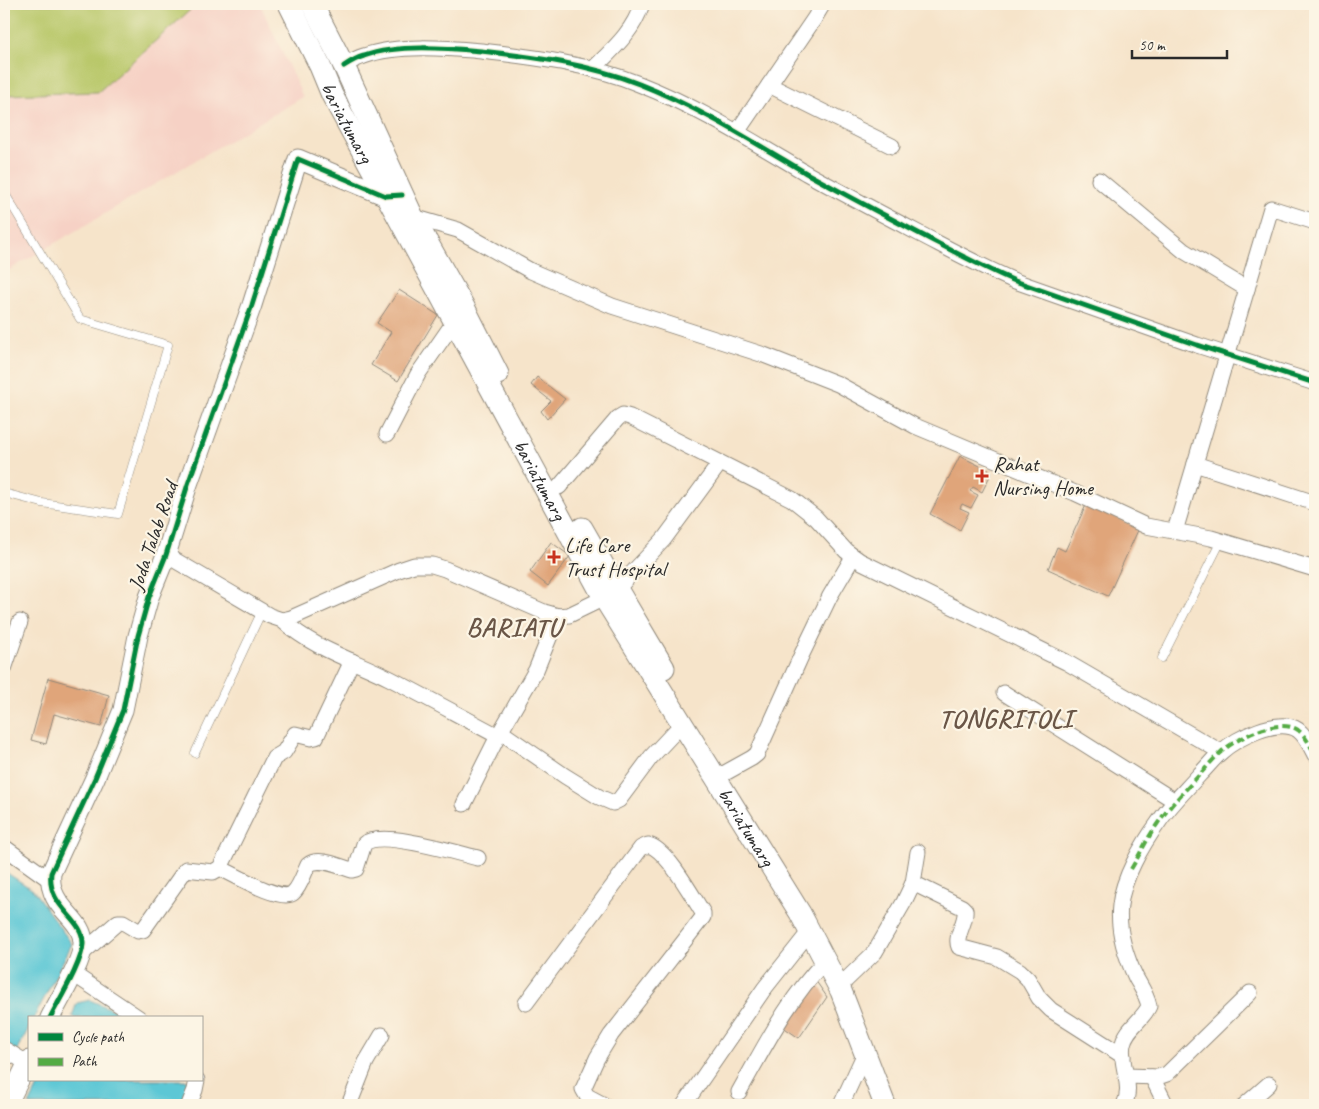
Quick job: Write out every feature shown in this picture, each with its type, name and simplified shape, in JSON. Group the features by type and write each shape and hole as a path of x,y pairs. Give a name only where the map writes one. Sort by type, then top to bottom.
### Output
{"main road":[{"name":"bariatumarg","path":"289,4 320,66 332,95 394,195 413,217 464,307 499,376 560,487 610,593 691,712 725,774 813,910 832,946 875,1040 898,1105"},
{"name":"bariatumarg","path":"312,4 344,66 394,195 454,322 610,593 682,724 810,931 841,991 885,1105"}],"street":[{"path":"593,69 634,25 642,4"},
{"path":"737,132 823,4"},
{"path":"344,66 363,56 380,52 436,47 559,61 593,69 639,84 676,100 737,132 845,195 988,269 1023,284 1315,383"},
{"path":"769,85 892,146"},
{"name":"Joda Talab Road","path":"50,880 54,864 95,778 123,710 138,636 149,597 166,554 188,484 252,305 298,159 394,195"},
{"path":"1099,180 1184,250 1247,289"},
{"path":"1176,531 1271,208 1315,222"},
{"path":"413,217 458,230 531,271 612,306 764,355 838,384 915,426 1075,493 1146,526 1221,542 1315,569"},
{"path":"386,434 418,374 454,322"},
{"path":"560,487 618,418 623,415 630,417 792,499 816,518 853,556 1066,662 1132,698 1221,752"},
{"path":"282,620 296,616 399,570 424,564 445,569 544,612 558,616 577,612 610,593 664,539 720,463"},
{"path":"1195,464 1315,503"},
{"path":"166,554 262,611 282,620 301,636 313,643 389,678 500,734 599,797 613,803 619,800 650,757 682,724"},
{"path":"725,774 757,754 830,596 853,556"},
{"path":"464,804 536,670 558,616"},
{"path":"4,669 20,622"},
{"path":"80,955 118,922 123,922 138,931 143,930 186,869 213,872 220,868 274,758 284,752 296,734 311,738 317,735 352,661"},
{"path":"1004,693 1175,801"},
{"path":"1124,1105 1128,1092 1123,1043 1125,1037 1149,1006 1122,946 1119,916 1121,898 1131,869 1157,823 1221,752 1258,731 1276,726 1287,726 1298,730 1302,734 1315,755"},
{"path":"220,868 272,893 286,896 294,893 311,862 319,861 352,870 356,869 364,844 373,839 416,843 478,858"},
{"path":"526,1003 641,848 648,845 656,848 680,875 703,913 703,917 602,1048 583,1090 587,1096 604,1105"},
{"path":"4,847 50,880 52,894 82,936 83,945 80,955 51,1016"},
{"path":"846,980 875,952 904,902 913,883 918,852"},
{"path":"913,883 965,910 966,916 957,942 959,947 997,957 1020,971 1026,975 1039,998 1051,1010 1124,1056"},
{"path":"684,1105 764,989 810,931"},
{"path":"739,1092 782,1016 800,990 826,962"},
{"path":"72,973 136,1016"},
{"path":"1126,1076 1158,1077 1167,1074 1250,993"},
{"path":"349,1105 366,1062 382,1035"},
{"path":"4,1049 28,1061 7,1105"},
{"path":"841,1105 865,1053"},
{"path":"1152,1077 1166,1105"},
{"path":"189,1105 197,1082"},
{"path":"1245,1105 1269,1084"}],"lane":[{"path":"4,192 80,319 168,345 118,514 42,503 4,494"},
{"path":"1162,658 1221,542"},
{"path":"195,753 262,611"}],"shaded area":[{"path":"4,4 260,4 303,97 4,273"}],"green space":[{"path":"4,4 197,4 98,92 4,95"}],"water":[{"path":"4,871 33,890 72,944 35,1016 28,1016 28,1030 16,1052 4,1045"},
{"path":"90,1000 124,1016 72,1016 77,1003"},
{"path":"40,1082 190,1082 180,1105 29,1105"}],"building":[{"path":"399,290 438,315 398,381 371,365 391,332 377,323"},
{"path":"537,377 565,399 547,419 541,411 551,401 531,385"},
{"path":"960,456 992,472 982,492 973,487 970,491 978,495 971,508 962,504 960,508 969,512 960,530 930,514"},
{"path":"1087,503 1139,528 1108,596 1048,569 1057,547 1065,551"},
{"path":"551,542 570,556 548,586 530,572"},
{"path":"48,678 109,695 101,727 54,714 46,744 31,740"},
{"path":"813,977 827,997 799,1038 779,1024"}],"marked path":[{"path":"1131,869 1151,834 1168,810 1216,757 1237,741 1247,735 1269,728 1290,727 1298,730 1303,735 1315,755"}],"cycle path":[{"path":"344,66 359,58 377,52 406,48 437,48 481,51 542,59 581,66 620,77 661,93 704,114 834,189 1003,276 1197,345 1315,383"},
{"path":"51,1016 79,961 83,944 82,935 78,927 54,895 51,885 51,873 95,778 123,710 138,636 149,597 166,555 188,484 252,305 298,159 386,196 402,195"}],"place":[{"name":"Rahat Nursing Home","path":"982,476"},
{"name":"Life Care Trust Hospital","path":"554,557"}],"district":[{"name":"BARIATU","path":"514,627"},
{"name":"TONGRITOLI","path":"1006,718"}]}
